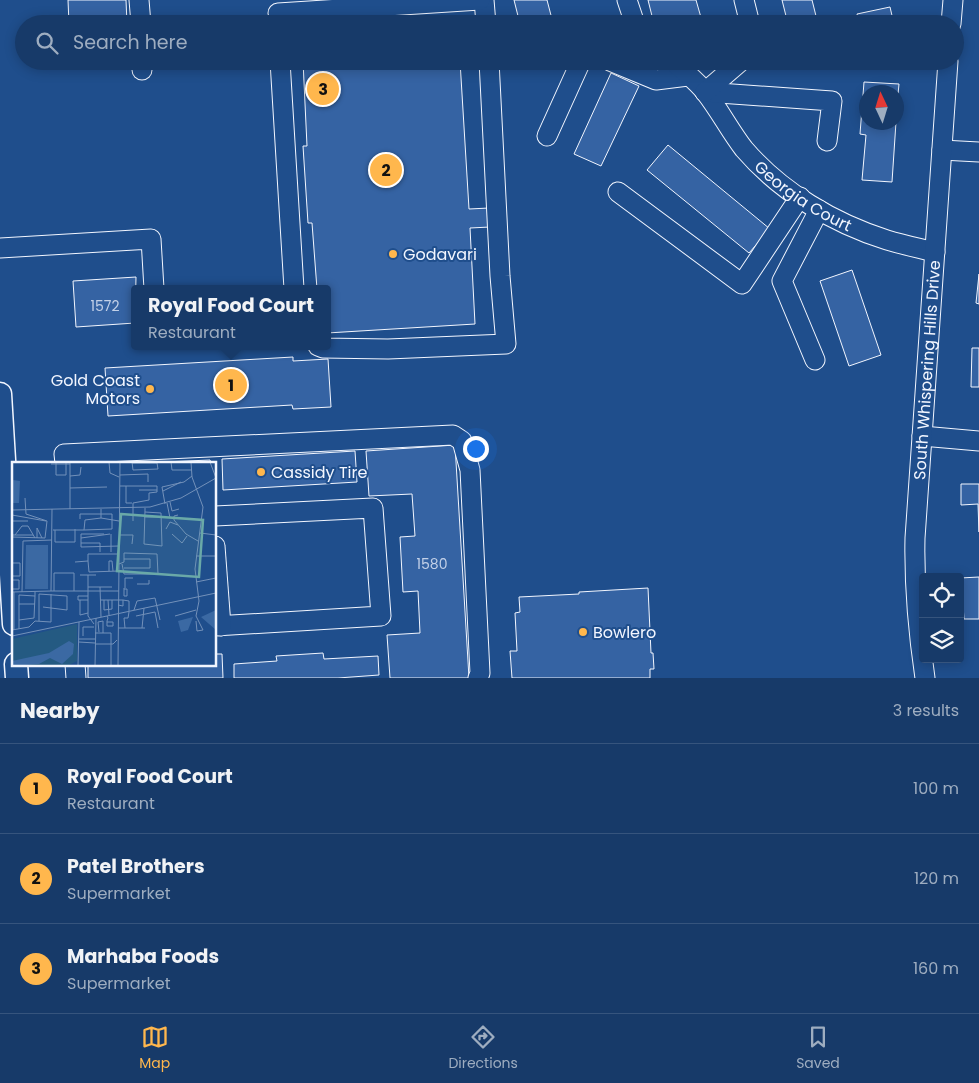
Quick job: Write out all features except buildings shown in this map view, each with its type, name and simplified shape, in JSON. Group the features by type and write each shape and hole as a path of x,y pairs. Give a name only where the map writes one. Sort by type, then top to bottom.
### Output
{"main road":[{"path":"0,394 2,472 12,576"}],"street":[{"path":"139,0 140,15"},
{"path":"278,12 480,0"},
{"path":"484,0 485,15"},
{"path":"627,0 631,15"},
{"path":"744,0 748,15"},
{"path":"952,15 953,0"},
{"path":"281,70 294,285"},
{"path":"331,348 388,349 506,344 500,276 489,70"},
{"path":"547,136 577,70"},
{"path":"632,70 656,80 688,76"},
{"name":"Georgia Court","path":"682,70 705,92 745,150 767,172 800,197 841,222 863,231 887,240 935,252"},
{"path":"705,92 731,70"},
{"name":"South Whispering Hills Drive","path":"925,678 920,645 914,564 947,70"},
{"path":"705,92 832,101 827,141"},
{"path":"942,150 979,152"},
{"path":"618,192 742,284 800,197"},
{"path":"815,360 782,281 820,210"},
{"path":"0,248 151,239 154,285"},
{"path":"65,462 64,454 453,435 462,441 470,470 480,673 478,678"},
{"path":"922,436 979,441"},
{"path":"216,516 373,508 381,616 218,626 216,573"}],"place":[{"name":"Marhaba Foods","path":"323,89"},
{"name":"Patel Brothers","path":"386,170"},
{"name":"Godavari","path":"393,254"},
{"name":"Royal Food Court","path":"231,385"},
{"name":"Gold Coast Motors","path":"150,389"},
{"name":"Cassidy Tire","path":"261,472"},
{"name":"Bowlero","path":"583,632"}]}
